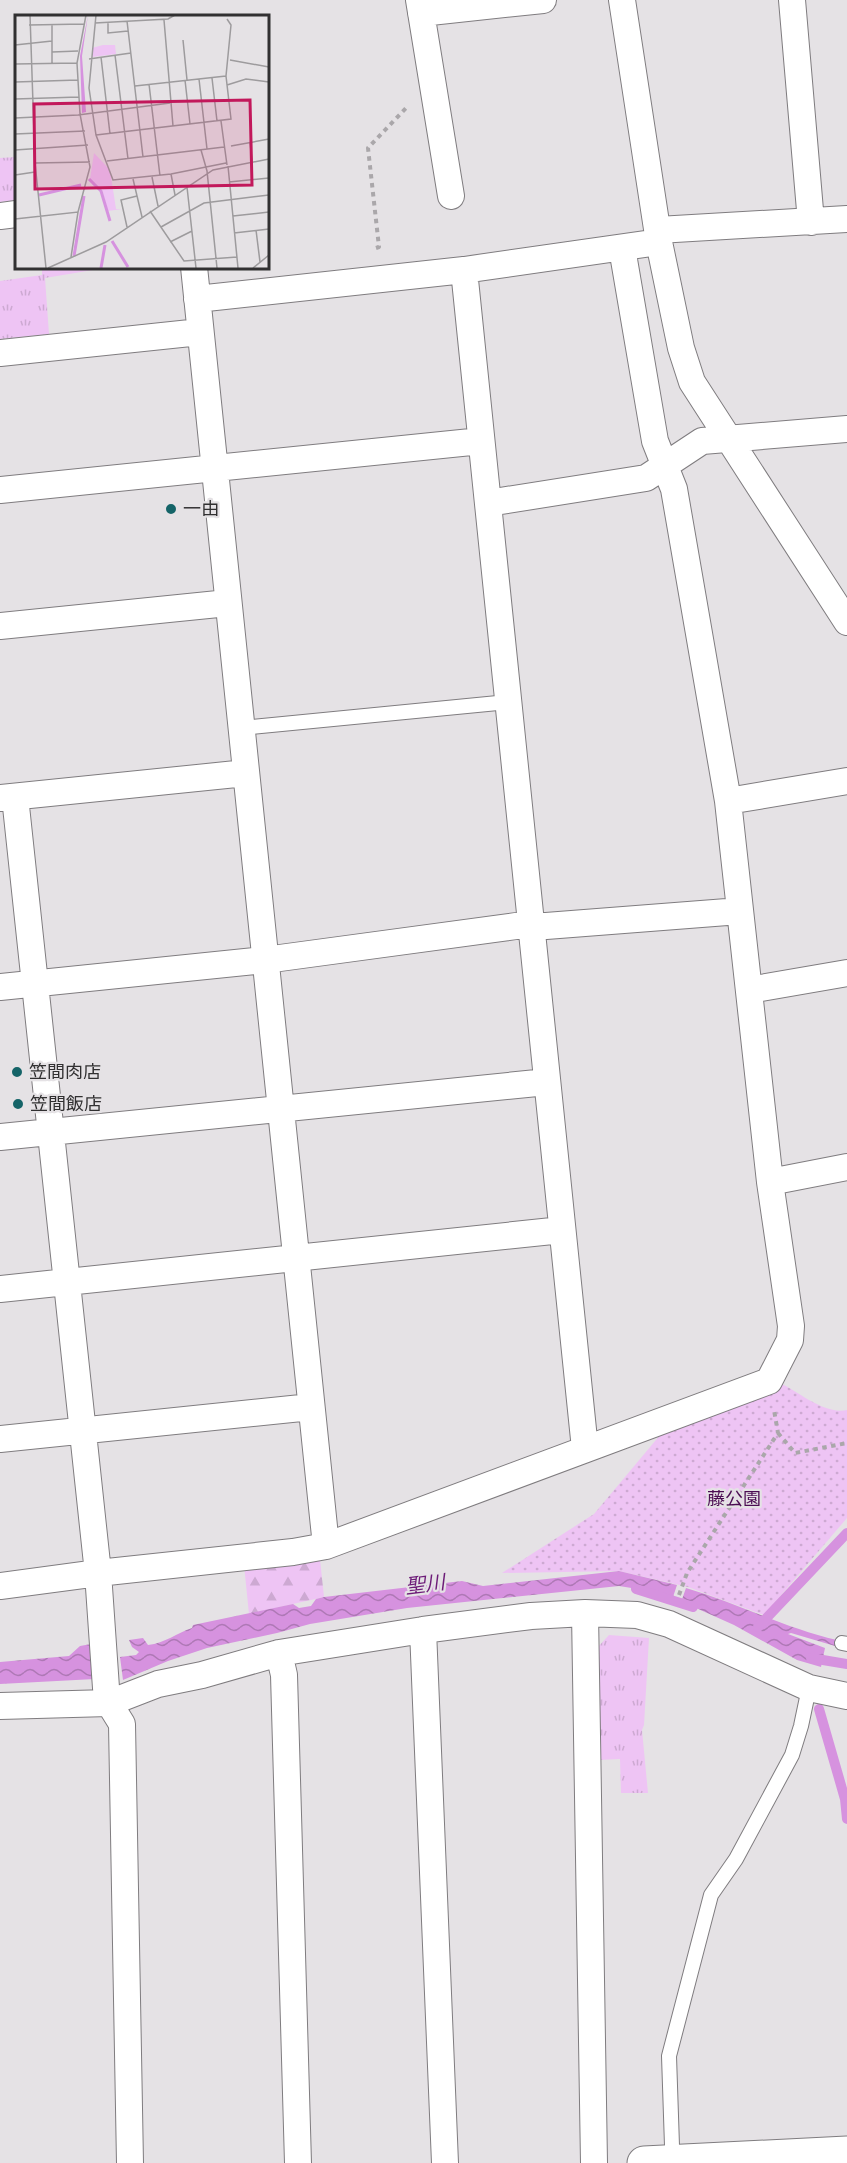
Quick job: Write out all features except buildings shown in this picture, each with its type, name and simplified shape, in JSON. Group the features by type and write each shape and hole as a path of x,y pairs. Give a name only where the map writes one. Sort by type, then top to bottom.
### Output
{"street":[{"path":"452,196 420,7 543,0"},
{"path":"622,0 659,236 681,348 692,382 847,622"},
{"path":"792,0 811,222"},
{"path":"0,216 15,214"},
{"path":"197,299 464,270 622,248 659,236 847,219"},
{"path":"0,1586 293,1552 326,1545 770,1381 790,1340 791,1326 770,1182 728,801 674,489 655,441 622,248"},
{"path":"194,268 326,1545"},
{"path":"464,270 585,1449"},
{"path":"0,353 200,332"},
{"path":"488,503 646,478 702,441 847,429"},
{"path":"0,490 481,441"},
{"path":"0,626 228,603"},
{"path":"130,2163 122,1724 107,1696 98,1573 34,983 8,798 246,773"},
{"path":"728,801 847,781"},
{"path":"0,987 265,960 516,926 532,927 740,911"},
{"path":"749,990 847,973"},
{"path":"0,1137 547,1082"},
{"path":"770,1182 847,1167"},
{"path":"0,1289 562,1230"},
{"path":"0,1439 311,1407"},
{"path":"585,1613 594,2163"},
{"path":"0,1706 107,1696 279,1653 423,1630 531,1616 585,1613 637,1615 669,1624 809,1688 847,1696"},
{"path":"423,1630 445,2163"},
{"path":"279,1653 284,1676 298,2163"},
{"path":"644,2163 847,2153"}],"lane":[{"path":"241,728 508,702"},
{"path":"677,2162 672,2146 669,2056 711,1895 736,1859 792,1755 809,1688"}],"path":[{"path":"368,251 379,248 368,148 419,94 434,87"},
{"path":"770,1381 778,1433 795,1454 847,1443"},
{"path":"682,1587 687,1573 778,1433"}],"green space":[{"path":"15,157 15,200 0,202 0,158"},
{"path":"42,268 105,268 45,278 49,334 0,339 0,281 42,275"},
{"name":"藤公園","path":"780,1383 821,1406 839,1411 847,1410 847,1518 764,1615 688,1587 619,1571 502,1573 594,1514 676,1416"},
{"path":"319,1550 324,1597 249,1614 244,1565"},
{"path":"609,1635 649,1638 642,1730 648,1793 621,1793 620,1759 598,1760 597,1648"}],"water":[{"path":"619,1571 677,1585 672,1600 644,1590 619,1586 407,1608 310,1624 207,1648 123,1680 120,1657 136,1655 139,1652 132,1647 129,1640 143,1638 148,1645 154,1644 192,1628 193,1625 293,1604 299,1608 311,1606 316,1599 324,1597 462,1581 483,1586"},
{"path":"686,1588 799,1629 837,1640 835,1646 788,1634 825,1648 821,1667 797,1660 734,1625 696,1608 680,1605"},
{"path":"91,1644 95,1679 0,1684 0,1662 69,1656 80,1646"}],"waterway":[{"path":"758,1627 847,1533"},
{"name":"聖川","path":"636,1589 693,1607"},
{"name":"聖川","path":"811,1658 847,1664"},
{"path":"819,1709 845,1799 847,1819"}],"place":[{"name":"一由","path":"171,509"},
{"name":"笠間肉店","path":"17,1072"},
{"name":"笠間飯店","path":"18,1104"}]}
